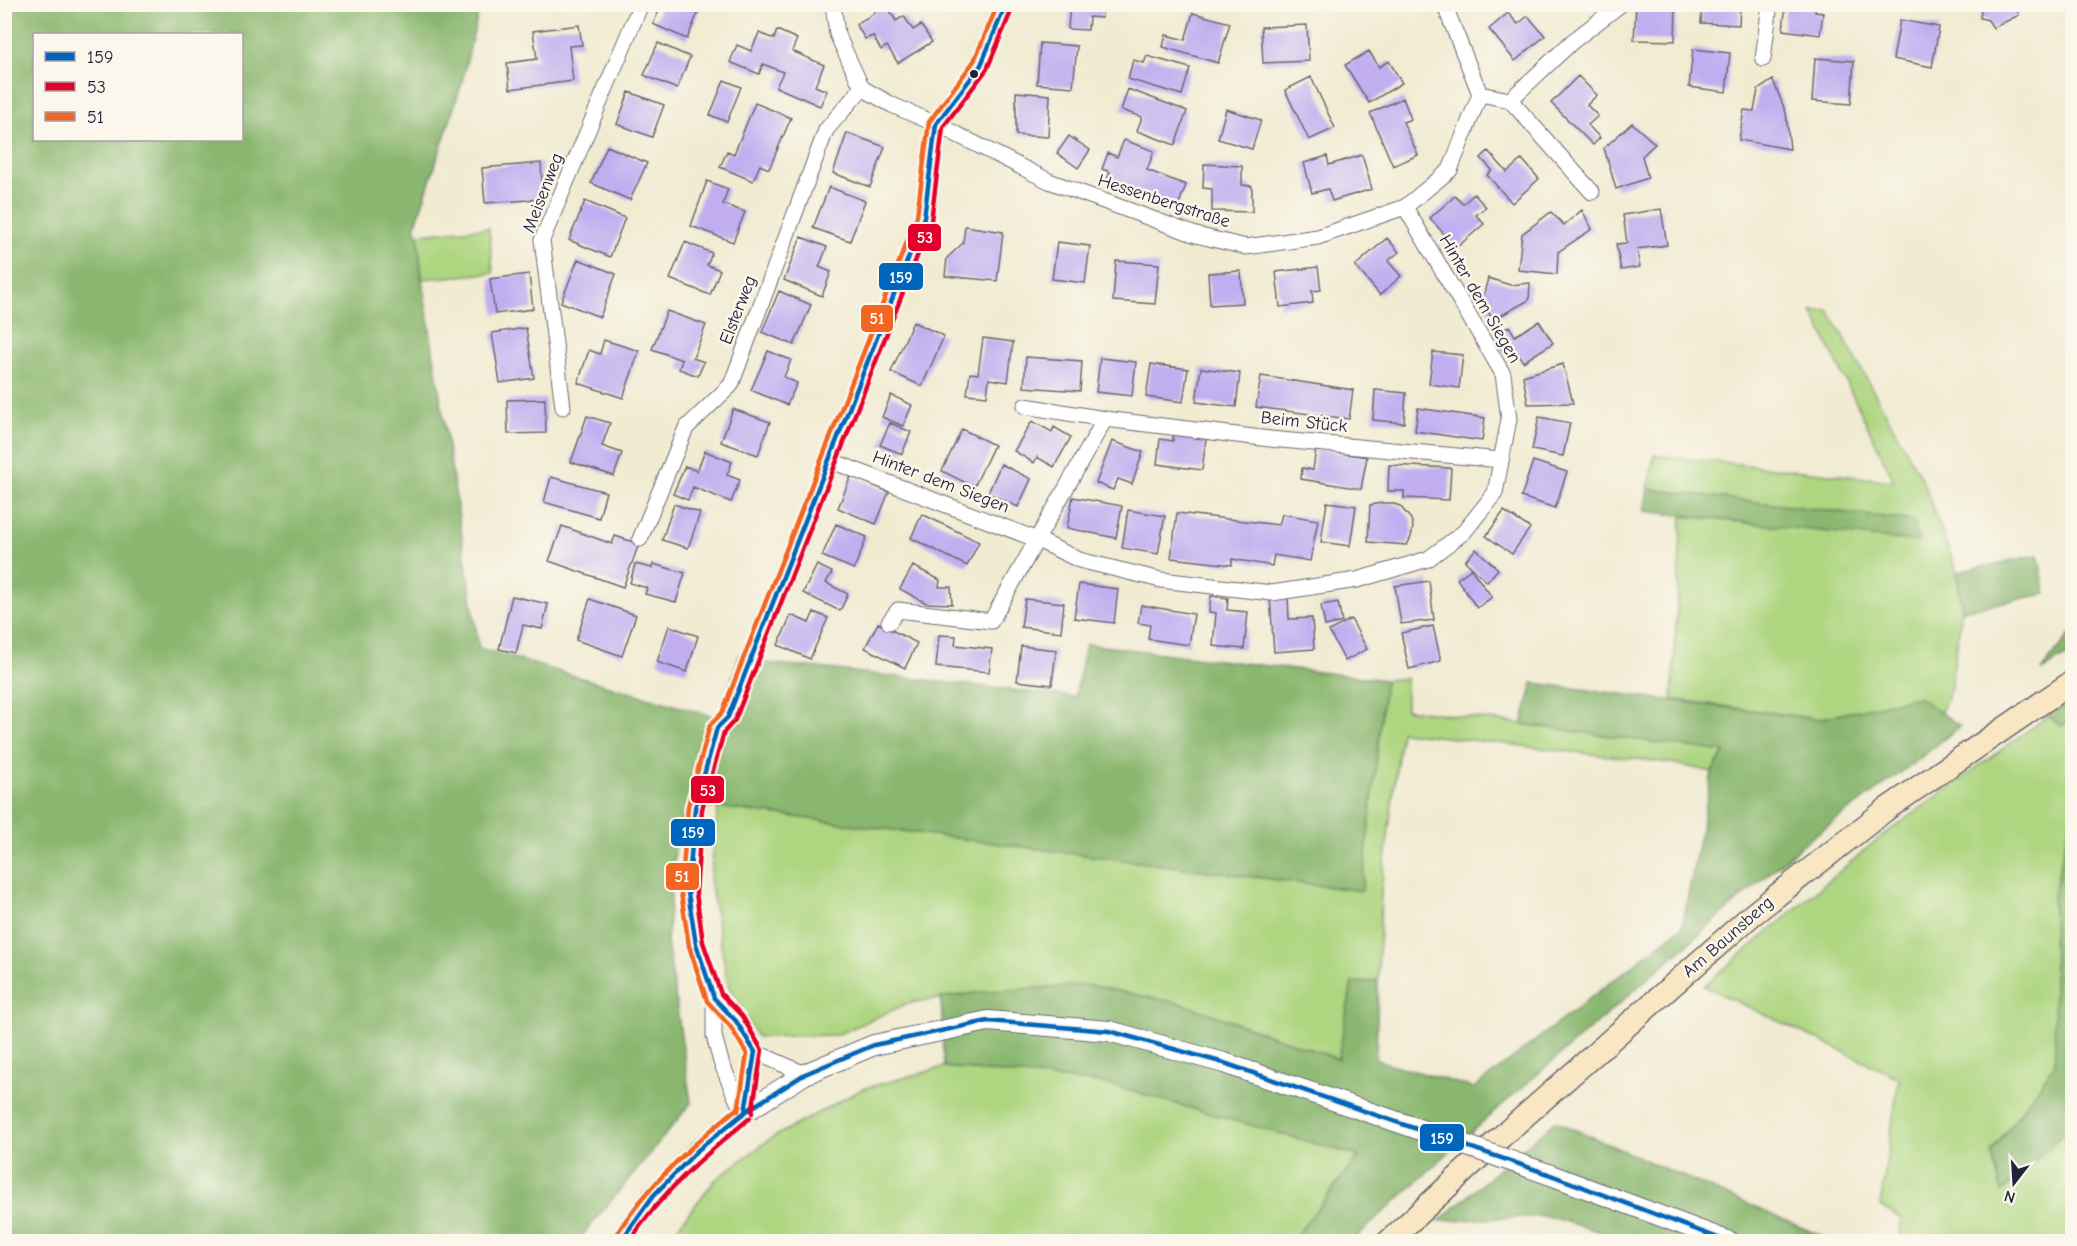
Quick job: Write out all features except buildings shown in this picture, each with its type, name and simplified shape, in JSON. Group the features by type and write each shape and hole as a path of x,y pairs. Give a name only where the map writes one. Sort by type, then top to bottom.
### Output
{"main road":[{"name":"Am Baunsberg","path":"1388,1242 1518,1121 1780,892 1888,808 2073,682"}],"street":[{"name":"Meisenweg","path":"563,407 542,240 641,4"},
{"path":"833,4 837,34 862,88"},
{"path":"744,1112 721,1062 714,1036 714,998 696,944 688,893 695,808 717,729 728,717 924,218 936,124 981,65 1006,4"},
{"path":"1443,4 1480,94 1510,100 1592,192"},
{"path":"1510,100 1573,41 1621,4"},
{"path":"1763,59 1770,4"},
{"name":"Hessenbergstraße","path":"862,88 892,105 936,124 1049,181 1196,235 1246,247 1318,237 1405,207 1450,170 1480,94"},
{"name":"Elsterweg","path":"640,539 686,428 730,385 826,130 862,88"},
{"name":"Hinter dem Siegen","path":"829,459 1038,540 1079,560 1161,580 1272,593 1357,580 1428,559 1464,532 1495,493 1509,420 1503,374 1405,207"},
{"name":"Beim Stück","path":"1025,406 1105,419 1270,439 1500,460"},
{"path":"889,622 898,610 991,621 1105,419"},
{"path":"714,998 736,1021 755,1052 805,1074"},
{"path":"620,1242 653,1196 698,1150 744,1112 805,1074 874,1045 988,1021 1109,1031 1224,1063 1548,1174 1730,1242"},
{"path":"744,1112 755,1052"}],"green space":[{"path":"5,5 480,5 461,86 415,227 418,234 422,279 479,648 715,717 676,838 667,941 691,1103 578,1241 5,1242"},
{"path":"489,228 493,273 422,279 418,234"},
{"path":"1812,311 1829,311 1922,479 1957,572 1962,610 1950,691 1941,712 1917,697 1818,719 1672,699 1682,516 1918,541 1914,521 1648,489 1654,455 1894,481"},
{"path":"1648,489 1914,521 1918,542 1644,511"},
{"path":"2038,555 2046,594 1962,610 1957,572"},
{"path":"2072,632 2072,652 2041,671"},
{"path":"1086,644 1385,680 1362,891 718,807 695,808 709,753 740,653 762,663 1075,697"},
{"path":"1406,678 1406,709 1725,751 1712,772 1671,763 1401,732 1381,892 1378,981 1352,983 1338,1059 1183,1004 990,991 908,1003 837,1035 757,1037 728,985 710,881 718,807 1361,891 1385,680"},
{"path":"1533,683 1818,719 1918,697 1960,726 1918,760 1803,844 1480,1124 1352,1241 1292,1241 1359,1156 1103,1083 944,1067 941,998 990,991 1088,985 1183,1004 1338,1059 1352,983 1378,981 1376,1060 1474,1088 1682,927 1712,772 1725,752 1522,724"},
{"path":"2072,699 2072,719 2062,726 2048,716"},
{"path":"2048,716 2062,726 2072,719 2072,816 2053,897 2055,1064 1991,1153 2002,1191 2072,1125 2072,1241 1900,1241 1901,1219 1880,1206 1899,1078 1704,986 1878,839"},
{"path":"2072,816 2072,1125 2002,1192 1991,1153 2055,1064 2053,897"},
{"path":"944,1067 1103,1083 1359,1156 1292,1241 666,1242 715,1180 770,1139 862,1089"},
{"path":"1555,1121 1833,1241 1631,1241 1547,1216 1439,1221"}],"transit line":[{"name":"51","path":"738,1111 747,1054 730,1026 707,1001 689,946 681,893 688,806 710,725 722,713 917,216 929,122 974,61 998,4"},
{"name":"159","path":"745,1112 755,1052 736,1021 714,998 696,944 688,893 695,808 717,728 728,717 924,218 936,124 981,65 1006,4"},
{"name":"53","path":"752,1113 762,1050 742,1016 721,994 703,942 696,893 702,809 724,732 735,720 931,221 943,127 987,69 1013,7"},
{"name":"159","path":"620,1242 653,1196 698,1150 745,1112 805,1074 874,1045 988,1021 1109,1031 1224,1063 1548,1174 1729,1242"},
{"name":"51","path":"614,1238 641,1200 671,1167 740,1106"},
{"name":"53","path":"629,1242 669,1191 700,1160 750,1118"}]}
